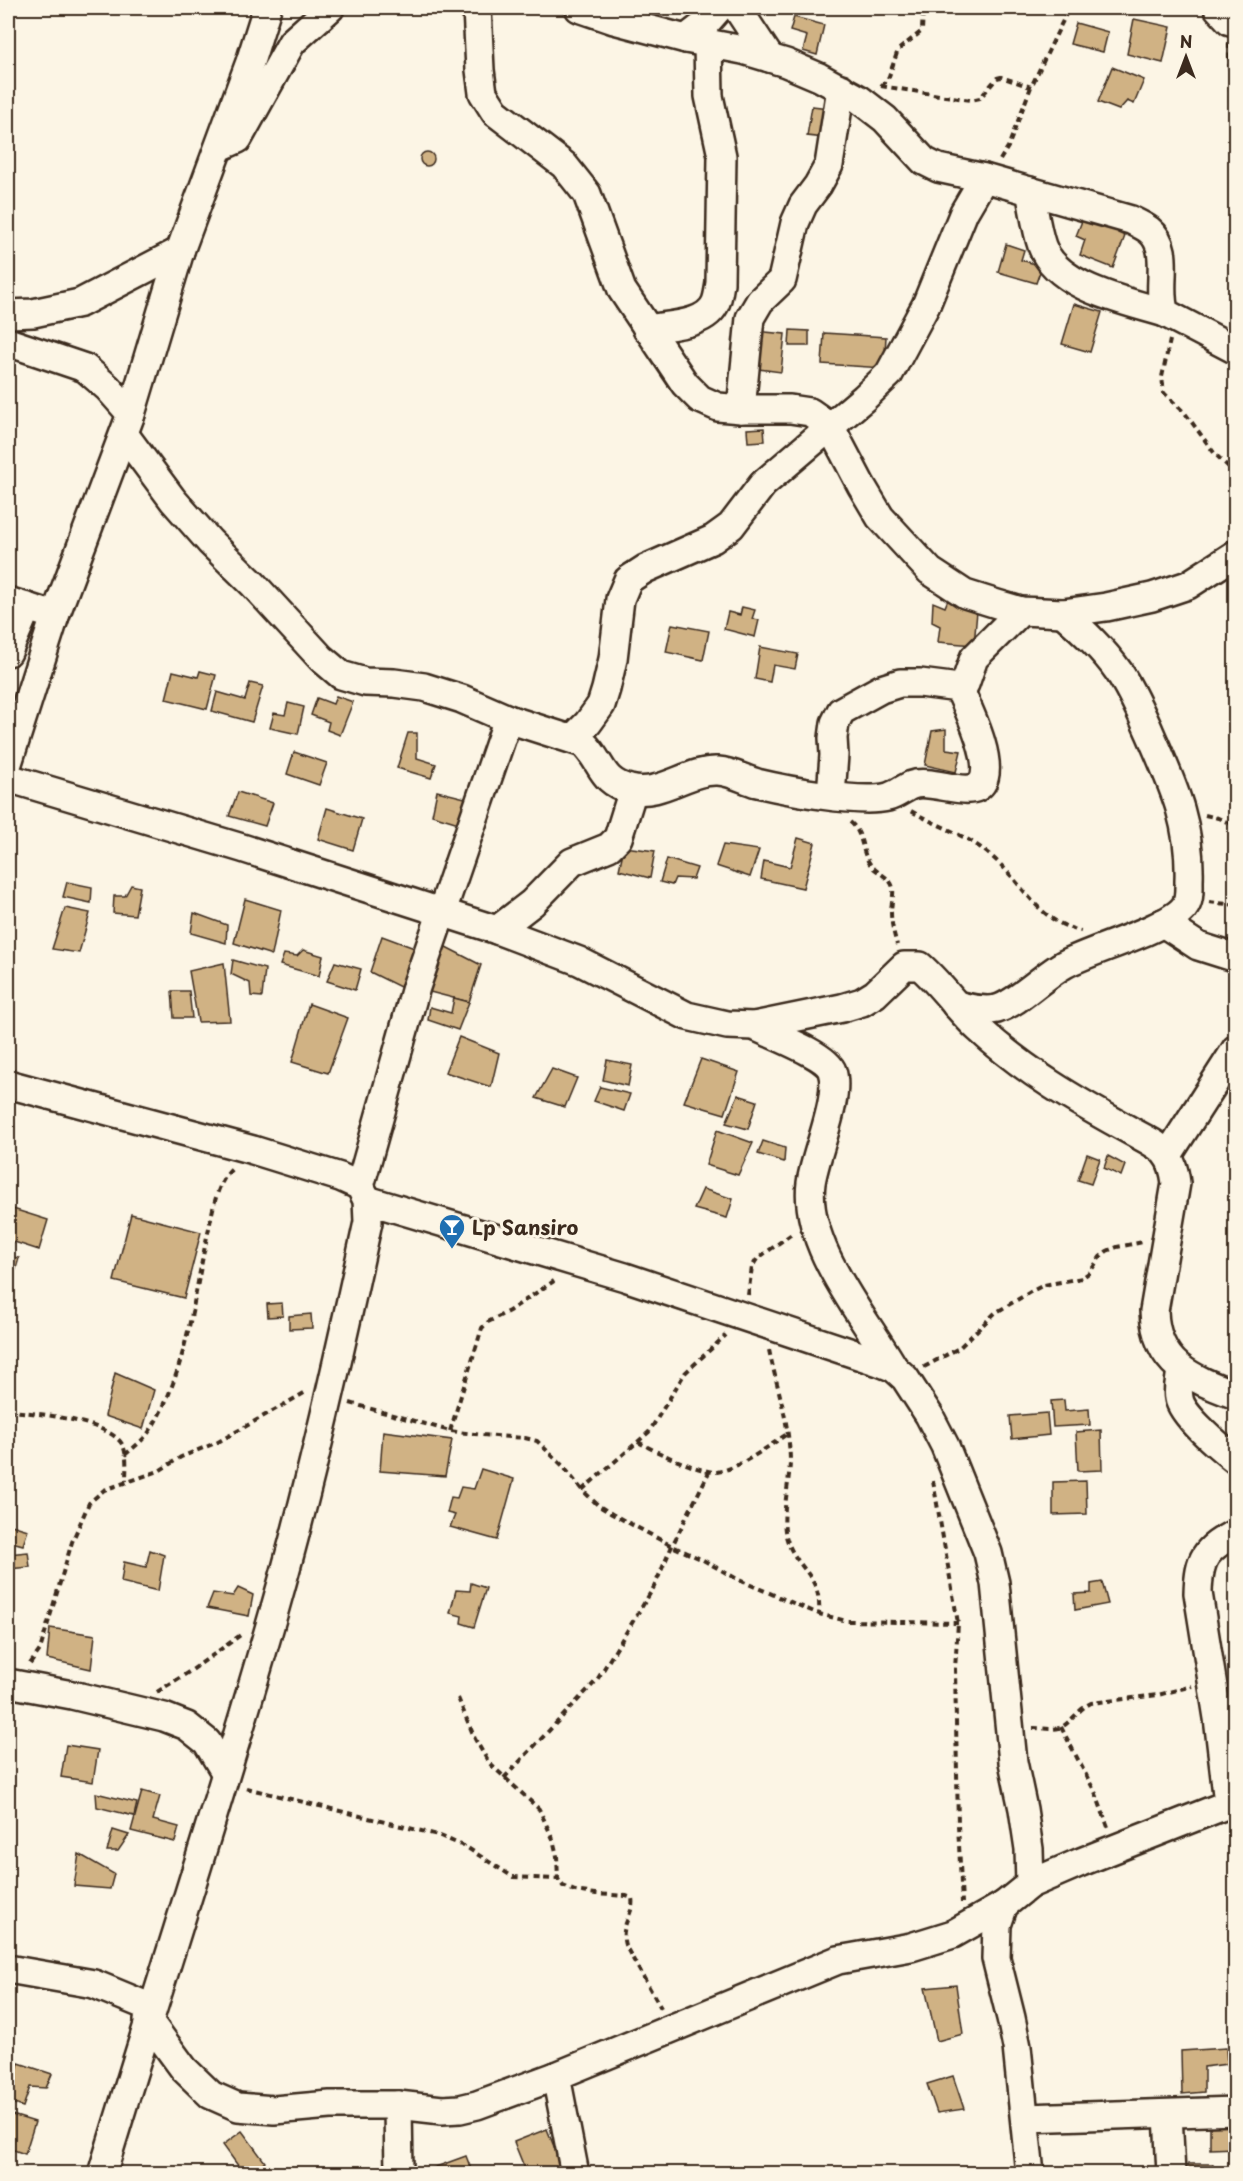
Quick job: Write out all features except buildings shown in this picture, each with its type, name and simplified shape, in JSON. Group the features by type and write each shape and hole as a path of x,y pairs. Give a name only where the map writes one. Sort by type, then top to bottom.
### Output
{"street":[{"path":"8,764 55,616 128,424 180,251 250,62 267,8"},
{"path":"219,147 238,139 292,42 330,8"},
{"path":"477,8 483,93 495,112 564,165 586,194 622,290 685,384 700,399 718,407 789,409 810,412 830,426 880,517 930,571 965,594 1021,611 1063,613 1152,597 1188,585 1236,554"},
{"path":"579,8 614,20 770,58 861,91 924,161 938,168 984,178 1131,220 1150,230 1161,246 1161,292 1170,316"},
{"path":"646,329 690,322 708,315 716,303 720,283 722,156 697,40 704,25 718,8"},
{"path":"737,8 770,58"},
{"path":"250,62 283,56"},
{"path":"741,409 750,318 760,301 782,280 795,223 803,205 829,165 861,91"},
{"path":"938,168 964,212"},
{"path":"572,740 601,705 613,659 620,599 628,580 645,569 713,539 731,526 763,484 889,374 926,305 964,212 984,178"},
{"path":"1030,191 1042,247 1052,264 1068,278 1170,316 1236,350"},
{"path":"8,314 33,313 80,303 180,251"},
{"path":"8,342 85,368 108,388 173,500 321,658 341,675 365,682 394,682 424,687 462,699 508,719 583,743 592,751 606,777 620,786 633,790 656,789 702,772 716,771 791,790 852,798 888,797 914,784 924,782 968,790 977,788 983,781 984,759 980,738 959,688"},
{"path":"8,652 17,604 55,616"},
{"path":"831,795 833,738 841,711 881,689 900,683 920,682 959,688 965,684 974,658 1021,611"},
{"path":"956,1005 973,1009 997,1008 1011,1002 1064,964 1163,923 1179,913 1186,905 1189,896 1188,843 1181,809 1142,716 1120,673 1099,646 1063,613"},
{"path":"102,2174 275,1609 316,1455 368,1222 363,1193 416,987 508,719"},
{"path":"8,778 242,848 441,914 497,930 579,961 687,1016 728,1025 754,1026 862,1002 875,994 904,966 920,966 978,1029 1010,1056 1081,1103 1155,1144 1168,1155 1174,1166 1176,1183 1154,1311 1154,1328 1161,1345 1181,1370 1197,1380 1236,1395"},
{"path":"497,930 532,903 572,862 609,846 618,838 633,790"},
{"path":"1163,923 1198,946 1236,958"},
{"path":"754,1026 823,1059 832,1069 834,1082 832,1098 810,1185 817,1235 829,1264 929,1415 945,1446 988,1553 995,1583 1008,1728 1028,1839 1030,1884"},
{"path":"1168,1155 1236,1049"},
{"path":"8,1084 253,1150 340,1177 363,1193 755,1320 900,1373"},
{"path":"1181,1370 1179,1398 1181,1407 1216,1444 1236,1460"},
{"path":"8,1969 94,1984 150,2014 184,2069 211,2095 238,2107 274,2110 330,2105 398,2105 442,2110 477,2105 556,2076 838,1959 910,1947 958,1931 1004,1905 1030,1884 1232,1802 1198,1593 1199,1572 1208,1551 1236,1533"},
{"path":"8,1683 127,1708 164,1717 187,1726 207,1742 224,1777"},
{"path":"1004,1905 997,1925 996,1958 1011,2018 1025,2118 1030,2174"},
{"path":"958,1931 996,1958"},
{"path":"556,2076 575,2174"},
{"path":"398,2105 399,2174"},
{"path":"1025,2118 1236,2111"},
{"path":"1168,2114 1171,2174"}],"path":[{"path":"861,91 888,79 898,50 922,30 923,8"},
{"path":"984,178 1008,147 1031,87 1069,8"},
{"path":"1228,17 1230,108 1236,123"},
{"path":"861,91 971,100 980,98 1001,77 1031,87"},
{"path":"1170,316 1162,377 1164,393 1185,413 1215,454 1236,474"},
{"path":"831,795 835,806 857,828 865,855 871,866 892,884 893,931 904,966"},
{"path":"888,797 923,818 959,833 975,843 1005,868 1054,922 1064,927 1101,933 1120,940"},
{"path":"1181,809 1218,818 1236,826"},
{"path":"125,1455 141,1442 162,1408 181,1353 219,1191 228,1172 253,1150"},
{"path":"812,1212 788,1238 757,1259 752,1267 755,1320 788,1434 789,1463 785,1535 793,1554 818,1588 819,1614"},
{"path":"900,1373 958,1348 995,1313 1032,1291 1044,1285 1082,1278 1107,1251 1131,1244 1166,1243"},
{"path":"450,1431 482,1328 488,1322 583,1264"},
{"path":"582,1490 649,1432 685,1373 755,1320"},
{"path":"8,1683 27,1669 40,1650 72,1542 89,1503 104,1490 159,1471 181,1457 206,1448 332,1386 450,1431 537,1441 599,1506 672,1546 765,1592 819,1614 847,1621 958,1623"},
{"path":"8,1411 32,1412 91,1425 110,1434 122,1443 126,1481"},
{"path":"638,1442 654,1452 709,1472 720,1472 788,1434"},
{"path":"504,1778 597,1680 654,1587 709,1472"},
{"path":"932,1480 958,1623 955,1669 958,1931"},
{"path":"127,1708 192,1670 275,1609"},
{"path":"1008,1728 1061,1727 1067,1724 1081,1708 1091,1703 1158,1695 1212,1680"},
{"path":"458,1698 475,1739 489,1763 539,1809 547,1823 557,1856 558,1879 562,1886 575,1891 632,1898 633,1903 622,1936 672,2027"},
{"path":"1061,1727 1096,1794 1116,1848"},
{"path":"224,1777 438,1835 466,1847 513,1877 558,1879"}],"place":[{"name":"Lp Sansiro","path":"452,1250"}]}
